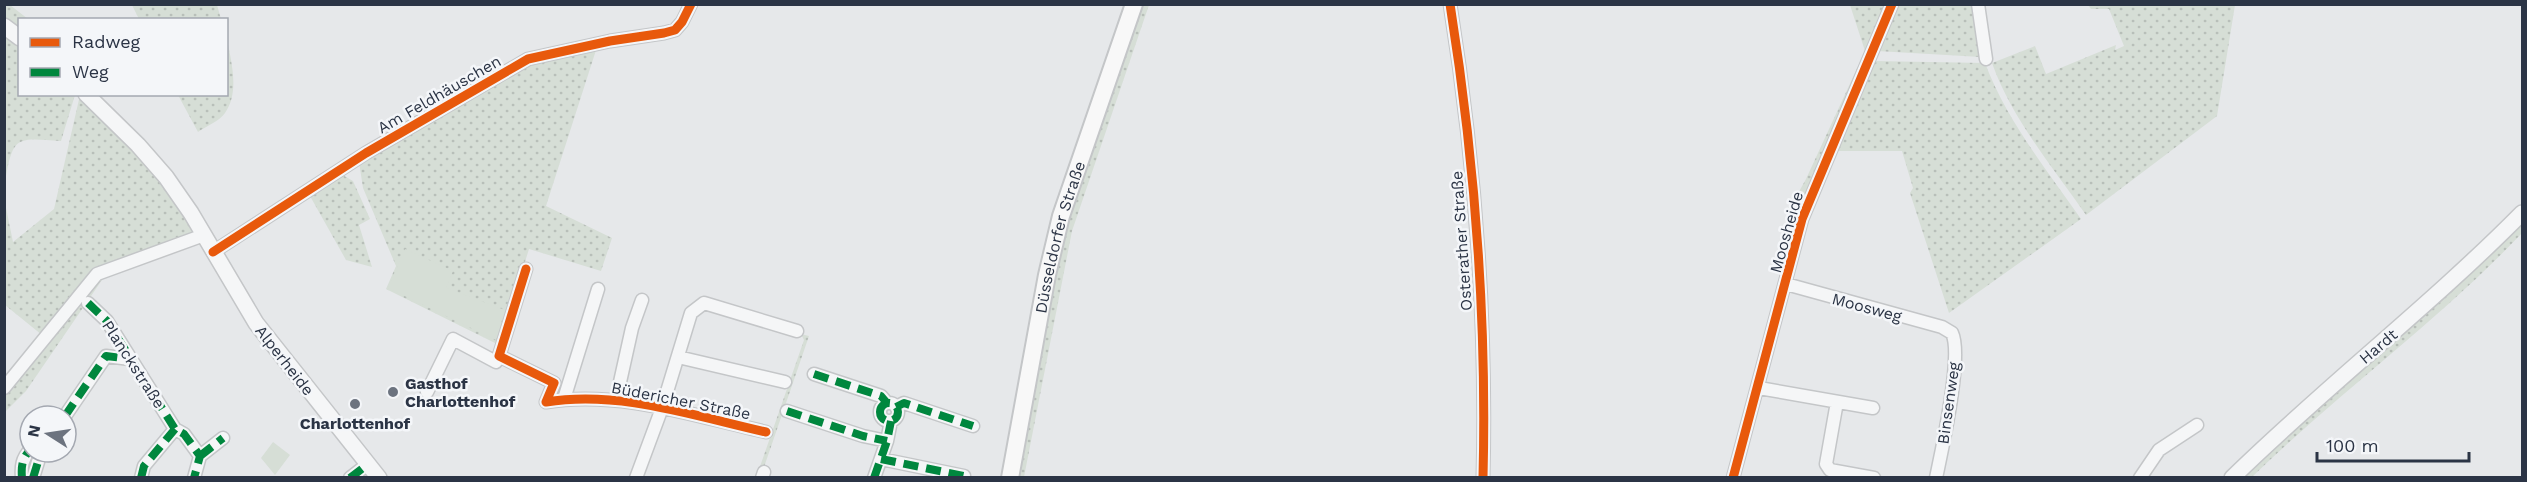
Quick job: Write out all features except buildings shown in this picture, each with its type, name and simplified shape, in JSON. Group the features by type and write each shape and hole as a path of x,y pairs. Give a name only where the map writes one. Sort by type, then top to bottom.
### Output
{"main road":[{"name":"Düsseldorfer Straße","path":"1010,477 1047,275 1061,216 1134,4"}],"street":[{"name":"Am Feldhäuschen","path":"213,252 366,153 528,60 610,41 675,30 691,4"},
{"name":"Osterather Straße","path":"1450,4 1467,123 1480,283 1485,396 1483,477"},
{"name":"Moosheide","path":"1734,477 1802,219 1892,4"},
{"path":"1978,4 1986,59"},
{"path":"4,26 18,36"},
{"name":"Alperheide","path":"88,96 156,164 191,213 256,324 379,477"},
{"name":"Hardt","path":"2232,477 2305,408 2476,259 2523,213"},
{"path":"4,388 97,274 204,235"},
{"path":"499,356 526,269"},
{"name":"Moosweg","path":"1786,284 1949,330"},
{"path":"564,399 598,289"},
{"name":"Büdericher Straße","path":"616,400 632,328 642,300"},
{"name":"Planckstraße","path":"88,303 108,321 175,429 184,434 200,456"},
{"name":"Büdericher Straße","path":"636,477 662,408 691,313 704,303 797,331"},
{"name":"Binsenweg","path":"1936,477 1950,404 1955,356 1955,339 1949,330"},
{"path":"73,404 118,336"},
{"name":"Büdericher Straße","path":"427,392 453,339 496,362 499,356 554,383 546,402 564,399 616,400 766,432"},
{"path":"106,356 130,359"},
{"path":"678,357 785,382"},
{"path":"813,374 880,396 892,405"},
{"path":"1759,388 1873,408"},
{"path":"1837,402 1826,465 1830,470 1874,477"},
{"path":"874,477 887,441 891,421 884,420 881,415 882,407 904,404 973,426"},
{"path":"787,411 862,436 887,441"},
{"path":"2140,477 2159,450 2197,425"},
{"path":"141,477 144,466 175,429"},
{"path":"194,477 200,456 223,438"},
{"path":"881,459 964,476"},
{"path":"350,477 368,464"}],"shaded area":[{"path":"4,5 10,5 27,18 18,18 18,32 5,20"},
{"path":"132,5 217,5 221,18 138,18"},
{"path":"1140,5 1149,5 1072,231 1024,477 1016,478 1064,228"},
{"path":"1850,5 1887,5 1800,205 1788,202 1796,197 1806,179 1865,51"},
{"path":"1897,5 1975,5 1981,57 1877,51"},
{"path":"2088,5 2235,5 2217,116 2086,215 2022,123 2000,84 1992,63 2035,46 2046,74 2116,45 2115,50 2124,46 2109,9 2091,9"},
{"path":"1120,16 1123,19 1065,186 1005,477 1001,478 1051,217"},
{"path":"5,31 18,42 18,96 75,96 61,141 26,140 19,143 11,155 5,182"},
{"path":"228,45 233,76 230,105 220,118 198,132 179,96 228,96"},
{"path":"597,47 546,206 612,238 601,271 529,249 499,345 386,289 396,266 363,188 359,162 531,62"},
{"path":"1873,61 1985,63 2016,125 2081,219 1949,313 1910,193 1913,188 1902,151 1835,151"},
{"path":"81,96 156,169 194,227 193,233 114,262 42,335 5,305 4,198 13,242 54,209"},
{"path":"341,174 353,181 370,219 359,225 372,267 346,260 310,196"},
{"path":"2522,220 2522,233 2457,296 2319,415 2252,477 2239,478"},
{"path":"405,249 453,271 446,288 505,310 496,340 388,288"},
{"path":"101,278 102,280 26,391 5,412 5,392"},
{"path":"801,334 809,336 763,470 760,477 756,478 804,340"},
{"path":"273,442 290,455 275,475 261,458"}],"marked path":[{"path":"88,303 107,321 175,429 184,434 200,456 194,478"},
{"path":"73,404 106,356 130,359"},
{"path":"814,374 881,396 887,403"},
{"path":"889,403 895,406 898,412 895,418 889,421 883,418 880,412 883,406 889,403"},
{"path":"896,407 904,403 973,426"},
{"path":"787,411 863,436 887,441"},
{"path":"874,478 887,441 891,421"},
{"path":"141,478 144,466 175,429"},
{"path":"200,456 223,438"},
{"path":"881,459 964,476"},
{"path":"22,478 23,464"},
{"path":"33,478 37,464"},
{"path":"350,478 368,464"}],"cycle path":[{"path":"213,252 366,153 528,59 675,30 691,4"},
{"path":"1450,4 1466,122 1477,240 1483,359 1483,478"},
{"path":"1733,478 1802,219 1892,4"},
{"path":"526,269 499,356 554,383 546,402 574,399 629,402 657,406 766,432"}],"place":[{"name":"Gasthof Charlottenhof","path":"393,392"},
{"name":"Charlottenhof","path":"355,404"}]}
